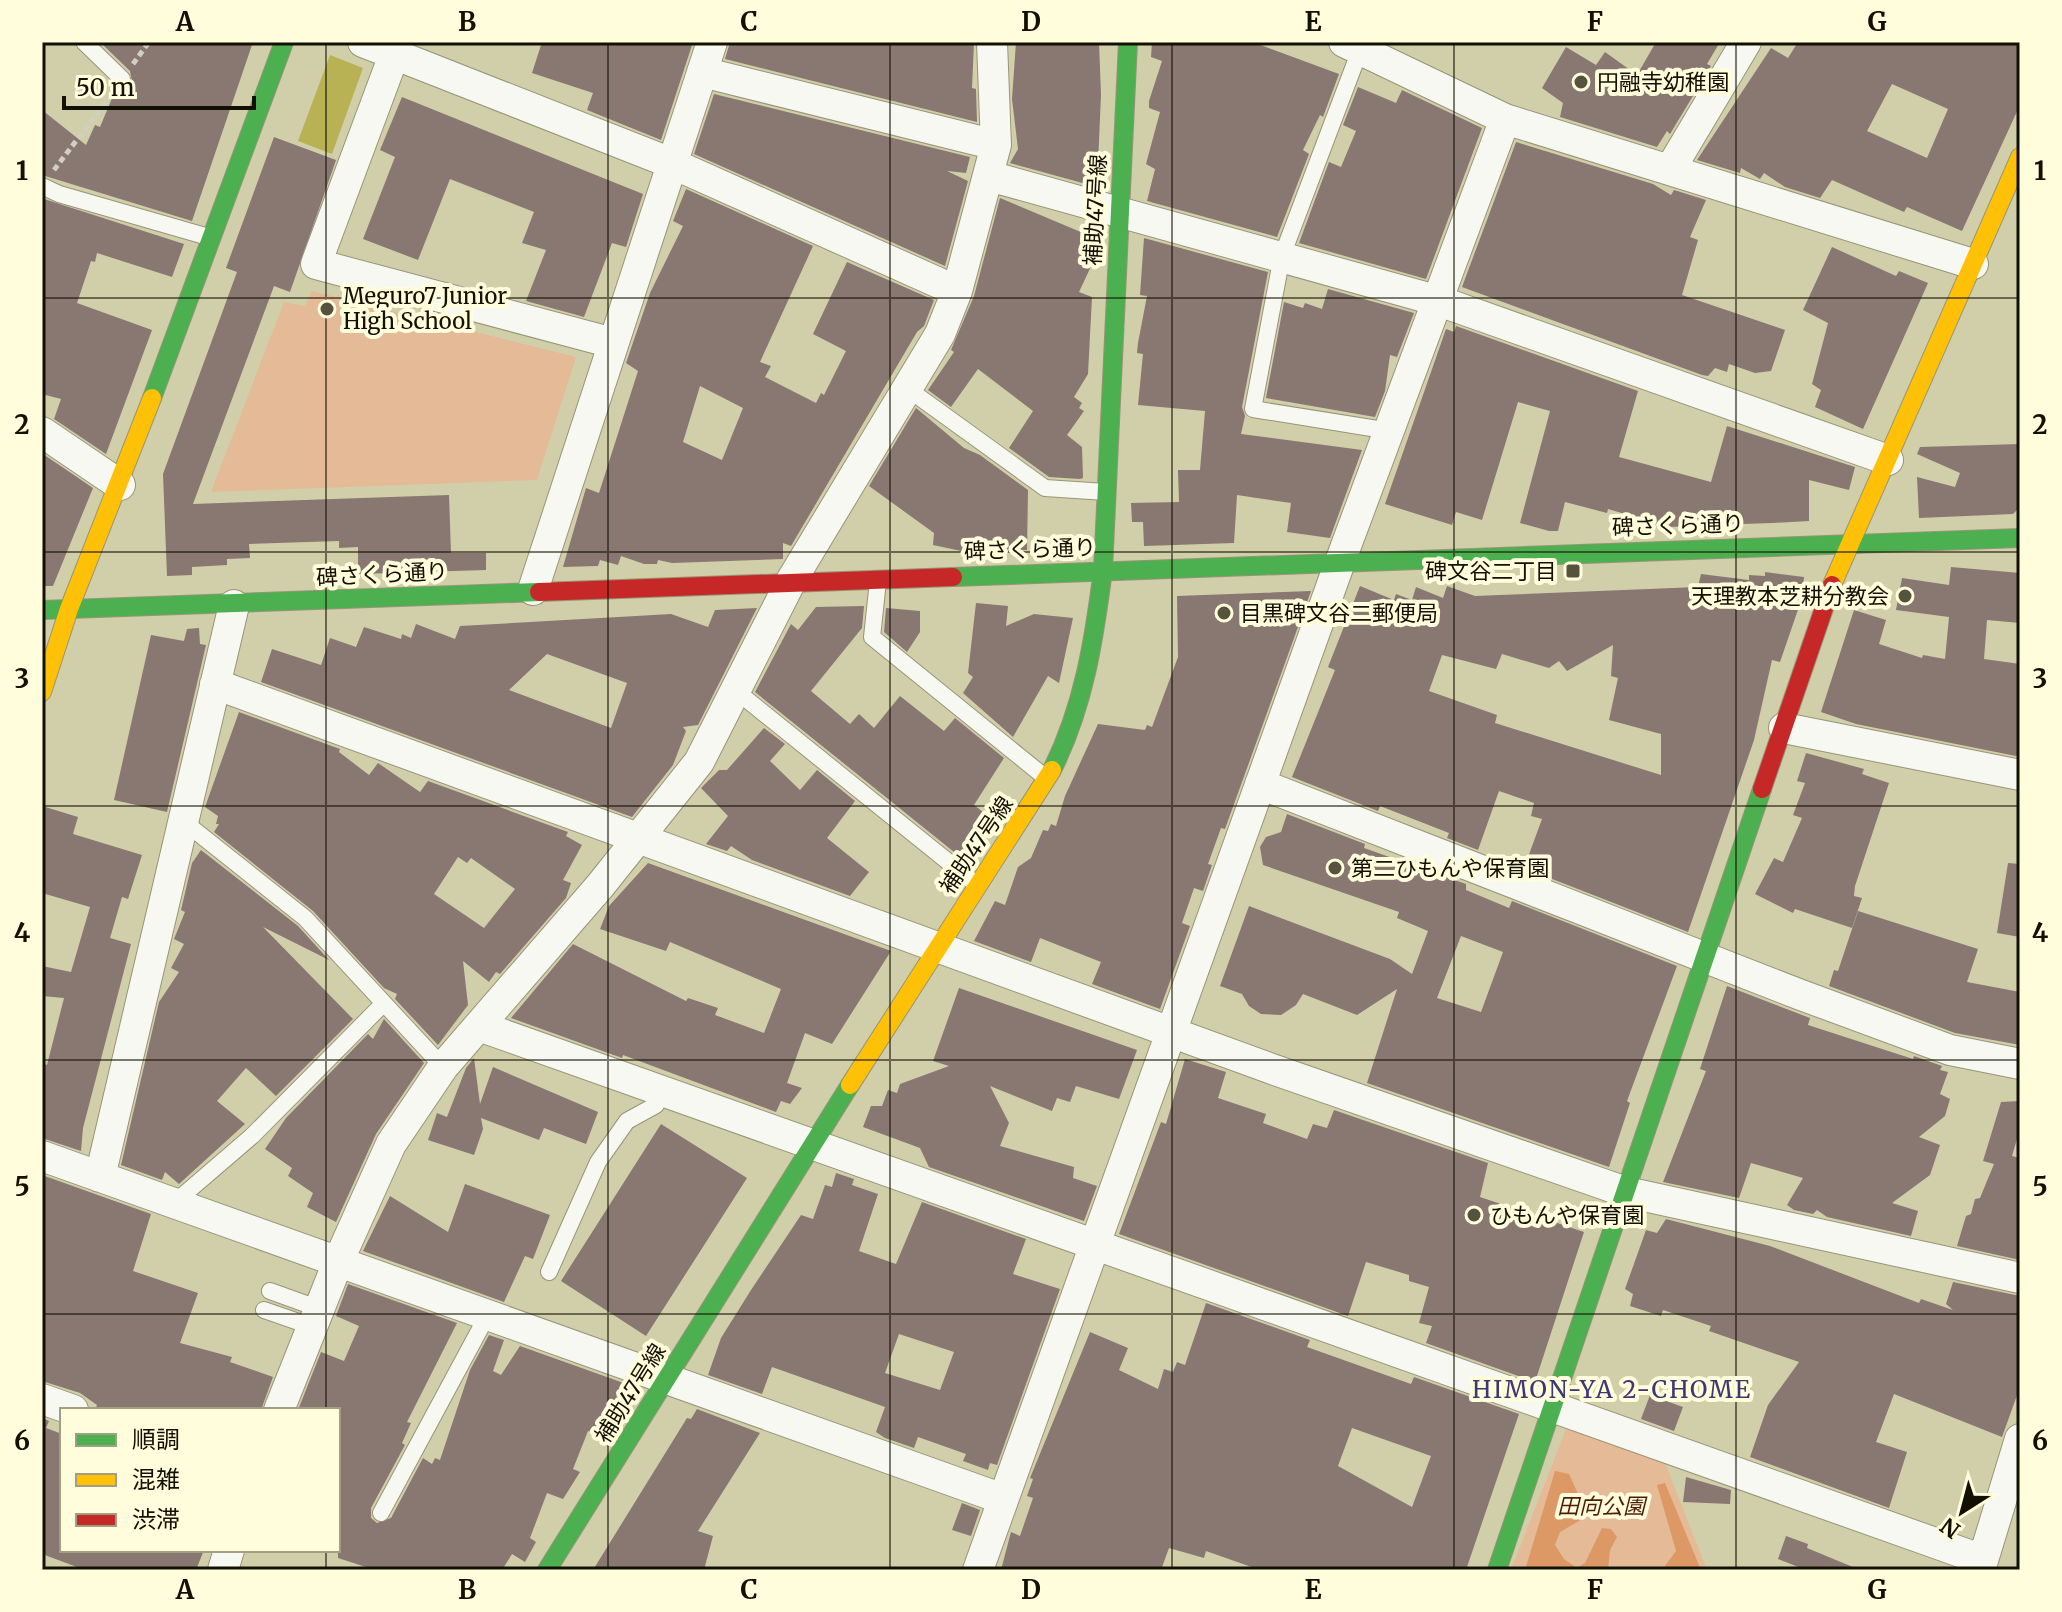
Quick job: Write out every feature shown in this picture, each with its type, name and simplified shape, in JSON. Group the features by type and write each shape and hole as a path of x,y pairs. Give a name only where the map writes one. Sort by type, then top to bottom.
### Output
{"street":[{"path":"42,692 69,609 120,485 284,42"},
{"path":"363,42 671,163 957,291"},
{"path":"533,590 712,42"},
{"path":"280,1408 338,1262 391,1144 443,1067 699,762 791,581 940,334 957,291 996,145 992,42"},
{"name":"補助47号線","path":"547,1570 936,947 1047,779 1072,730 1094,644 1103,570 1128,42"},
{"path":"1671,168 1746,42"},
{"path":"1352,46 1505,119 1973,264"},
{"path":"394,55 316,264 613,343"},
{"path":"702,72 996,145"},
{"path":"978,1570 1340,562 1505,119"},
{"path":"1497,1570 1837,569 1853,542 2020,157"},
{"path":"989,176 1439,301 1888,460"},
{"path":"42,432 120,485"},
{"name":"碑さくら通り","path":"42,610 2020,538"},
{"path":"100,1177 234,605"},
{"path":"215,684 1173,1033 1626,1192 2020,1278"},
{"path":"1784,728 2020,775"},
{"path":"1260,784 1950,1050 2020,1064"},
{"path":"479,1026 661,1088 1554,1408 1981,1565 2020,1439"},
{"path":"42,1156 1003,1499"},
{"path":"42,1399 67,1408"}],"lane":[{"path":"84,42 122,79"},
{"path":"1352,46 1282,256 1253,409 1390,431"},
{"path":"42,186 59,194 213,238"},
{"path":"908,389 1045,488 1106,492"},
{"path":"879,578 872,637 1047,779"},
{"path":"735,690 978,886"},
{"path":"183,821 305,918 443,1067"},
{"path":"174,1203 252,1136 383,1004"},
{"path":"549,1272 598,1162 627,1121 656,1105 661,1088"},
{"path":"270,1291 316,1318"},
{"path":"264,1310 316,1318"},
{"path":"381,1513 487,1316"}],"path":[{"path":"42,186 149,42"}],"green space":[{"path":"312,291 576,357 537,480 211,492 284,302 305,306"},
{"name":"田向公園","path":"1568,1424 1664,1460 1707,1570 1511,1570"}],"shaded area":[{"path":"330,55 363,68 332,154 298,141"},
{"path":"1555,1471 1569,1474 1584,1507 1584,1518 1560,1532 1555,1545 1564,1559 1577,1568 1585,1563 1602,1528 1611,1529 1617,1537 1610,1550 1608,1570 1525,1570"},
{"path":"1665,1483 1701,1570 1662,1570 1676,1551 1657,1485"}],"building":[{"path":"100,42 253,42 192,221 42,175 42,110 86,145 95,125 100,127 113,96 132,82 130,71"},
{"path":"542,42 693,42 661,140 587,110 593,93 532,73"},
{"path":"730,42 974,42 972,88 976,89 977,122 725,59"},
{"path":"1016,42 1099,42 1101,95 1097,187 1010,163 1018,149 1012,99"},
{"path":"1152,42 1252,42 1339,74 1323,117 1320,115 1303,150 1309,154 1277,237 1147,201 1155,169 1146,164 1160,112 1149,108 1149,101 1162,61 1151,57"},
{"path":"1656,42 1720,42 1707,64 1711,66 1670,134 1667,131 1657,147 1560,117 1563,103 1542,88 1566,47 1596,65 1605,52 1637,75"},
{"path":"1798,42 2020,42 2020,105 1962,231 1907,207 1904,212 1832,180 1820,198 1785,187 1764,173 1760,179 1741,168 1740,173 1697,160 1771,48 1788,58","holes":["1892,84 1948,109 1927,158 1867,131"]},
{"path":"1358,87 1396,103 1402,90 1482,128 1426,279 1299,243 1329,162 1341,167 1356,131 1343,125"},
{"path":"714,94 970,157 966,173 947,171 968,181 945,266 694,154"},
{"path":"402,97 643,194 626,247 612,243 584,317 526,301 546,250 522,243 534,212 450,179 418,260 363,239 395,157 380,150"},
{"path":"274,137 336,160 290,292 274,286 193,504 449,495 451,553 486,553 486,570 358,574 358,547 339,548 339,541 249,544 250,558 227,559 227,565 192,567 192,575 167,576 163,474 237,272 226,268"},
{"path":"1516,142 1653,184 1671,195 1674,190 1706,200 1690,237 1698,240 1682,295 1785,330 1771,371 1755,373 1729,364 1727,372 1715,368 1708,376 1702,375 1462,287"},
{"path":"686,189 813,246 760,362 771,366 765,377 816,403 821,393 824,395 846,351 813,334 847,262 934,300 924,326 917,332 791,546 783,543 783,559 672,563 658,560 657,564 644,564 621,556 618,565 600,560 598,566 563,567 586,488 599,493 638,371 626,363 650,293 683,226 673,221","holes":["700,386 743,408 722,460 683,442"]},
{"path":"1000,198 1095,238 1094,260 1079,292 1092,297 1088,374 1074,397 1082,403 1079,408 1084,411 1067,435 1082,447 1083,478 1080,479 1049,477 1009,448 1033,411 978,369 951,407 928,390 954,352 951,350 974,296"},
{"path":"44,199 184,244 172,277 97,253 95,262 91,261 77,303 152,330 106,454 54,419 61,399 42,394"},
{"path":"1144,238 1268,272 1242,407 1245,416 1241,434 1362,450 1330,538 1287,532 1291,503 1237,495 1234,543 1144,546 1143,522 1132,522 1131,503 1179,502 1178,470 1200,470 1205,411 1138,405 1143,354 1137,353 1147,296 1140,295"},
{"path":"1832,247 1896,276 1899,271 1928,283 1863,429 1815,407 1821,390 1812,384 1828,323 1803,310"},
{"path":"1328,289 1414,313 1397,357 1390,355 1385,391 1375,417 1266,398 1284,302 1303,308 1305,303 1322,309"},
{"path":"1456,326 1638,391 1619,457 1711,482 1727,426 1855,467 1849,490 1809,480 1809,521 1773,523 1709,525 1691,520 1690,526 1669,527 1608,509 1607,513 1565,502 1558,531 1549,531 1520,523 1550,411 1518,402 1482,520 1456,512 1452,525 1385,504 1446,329 1454,332"},
{"path":"916,408 964,448 980,455 1028,490 1027,550 966,552 933,545 934,533 869,486"},
{"path":"2020,444 2020,507 2013,514 1919,518 1917,477 1955,487 1960,473 1917,454 1920,447"},
{"path":"43,454 93,488 53,586 42,586"},
{"path":"1951,567 2020,573 2020,623 1987,620 1984,659 2020,664 2020,754 2016,756 1856,724 1821,712 1854,610 1886,620 1879,644 1922,658 1923,655 1945,659 1949,617 1896,610 1902,578 1949,585"},
{"path":"1765,572 1804,577 1802,598 1780,662 1772,660 1754,740 1688,932 1524,868 1542,819 1531,816 1534,803 1499,791 1478,850 1447,838 1449,833 1380,806 1378,811 1292,777 1335,670 1328,667 1360,586 1394,600 1396,594 1412,600 1416,587 1443,598 1447,586 1475,596 1698,587 1701,574 1749,580 1749,575 1765,576","holes":["1613,645 1611,676 1618,678 1609,720 1661,734 1661,775 1495,723 1497,715 1429,691 1442,655 1496,669 1502,654 1549,668 1559,661 1567,671"]},
{"path":"1311,591 1225,829 1221,828 1208,864 1212,865 1203,891 1194,888 1182,923 1190,926 1160,1009 1092,984 1101,962 1040,938 1031,962 974,941 995,901 1005,905 1018,867 1031,858 1043,830 1048,831 1051,824 1056,826 1065,796 1098,724 1145,730 1147,725 1152,727 1178,657 1177,596"},
{"path":"976,603 1008,606 1006,626 1034,614 1073,618 1059,683 1048,676 1013,737 963,693 973,677 968,673"},
{"path":"864,606 862,628 811,691 850,724 859,714 874,728 900,696 944,731 955,718 1004,758 974,805 992,819 964,860 755,692 791,624 798,630 816,607"},
{"path":"757,608 698,725 683,727 686,731 673,765 632,817 261,682 272,649 321,665 330,638 356,647 364,627 401,639 402,634 411,638 416,624 455,639 460,626 671,614 708,627 715,610","holes":["547,654 627,683 611,728 509,690"]},
{"path":"886,608 920,611 920,632 907,652 884,632"},
{"path":"199,628 200,644 206,645 167,812 114,800 151,635 184,641 187,629"},
{"path":"239,712 340,749 339,752 369,775 378,763 420,792 428,781 568,832 566,836 582,845 563,880 571,883 566,898 500,974 496,972 489,982 463,961 468,1005 438,1045 395,999 397,994 384,988 313,911 214,832 219,824 216,824 218,816 205,807","holes":["458,857 467,863 471,858 515,889 484,928 434,894"]},
{"path":"764,728 785,744 770,761 800,790 817,770 855,801 827,838 869,872 850,896 752,860 731,846 727,851 706,844 728,816 701,788 719,770 727,770"},
{"path":"1806,753 1864,769 1862,774 1889,783 1855,886 1854,896 1862,898 1852,928 1795,909 1793,913 1755,894 1774,858 1783,862 1802,818 1793,815 1805,783 1797,781"},
{"path":"42,806 78,817 73,834 142,855 128,899 122,897 110,938 131,944 83,1128 81,1151 42,1138 42,1063 47,1065 64,998 42,996 42,966 71,972 90,907 42,893"},
{"path":"1287,814 1365,844 1364,848 1466,884 1466,890 1509,908 1512,901 1677,966 1627,1101 1630,1103 1609,1167 1367,1083 1397,989 1357,1015 1303,994 1296,1005 1281,1015 1261,1014 1249,1006 1242,994 1220,986 1249,906 1390,959 1412,974 1428,931 1397,918 1399,912 1263,865 1260,847 1266,837 1281,832","holes":["1461,936 1503,952 1481,1012 1437,998"]},
{"path":"201,850 298,926 329,960 263,927 353,1019 276,1096 246,1068 217,1101 245,1124 179,1184 165,1172 162,1180 121,1165 159,1002 179,972 171,968 184,944 174,939 185,912 181,910 192,863"},
{"path":"648,863 891,951 832,1044 805,1033 787,1083 802,1088 790,1104 781,1101 776,1112 623,1055 622,1058 511,1018 573,944 686,1001 688,998 718,1008 715,1015 764,1033 781,989 670,942 666,951 600,929 609,906"},
{"path":"2008,863 2020,864 2020,937 1997,933"},
{"path":"1858,911 1978,949 1967,982 2020,992 2020,1045 1955,1033 1829,986 1834,970 1838,971"},
{"path":"1727,986 1810,1018 1808,1025 1913,1059 1914,1056 1942,1066 1940,1070 1948,1072 1940,1094 1950,1099 1945,1116 1919,1137 1940,1145 1930,1175 1892,1203 1918,1211 1911,1236 1827,1217 1817,1210 1813,1214 1794,1210 1787,1205 1803,1178 1751,1163 1739,1198 1663,1182 1706,1071 1700,1069"},
{"path":"959,988 1137,1050 1119,1099 1076,1086 1070,1102 1057,1098 1052,1111 990,1086 1009,1123 1000,1146 1074,1167 1073,1178 1097,1186 1084,1221 929,1167 920,1148 863,1127 871,1106 882,1106 888,1090 897,1093 900,1084 949,1066 933,1061"},
{"path":"384,1019 424,1063 376,1134 336,1222 307,1207 313,1193 288,1176 292,1168 265,1149 286,1118 368,1034 373,1039"},
{"path":"474,1058 480,1104 493,1067 598,1112 586,1144 544,1128 539,1140 481,1118 483,1129 474,1155 428,1140 437,1113 447,1117 466,1068"},
{"path":"1185,1059 1226,1072 1218,1098 1266,1114 1263,1123 1307,1139 1313,1124 1327,1128 1334,1110 1488,1163 1480,1197 1584,1232 1535,1382 1426,1343 1432,1326 1419,1323 1429,1287 1409,1281 1409,1275 1366,1262 1348,1316 1119,1234 1161,1122 1166,1124"},
{"path":"2020,1101 2020,1129 2012,1156 2020,1158 2020,1260 1957,1246 1966,1216 1971,1214 1975,1199 1980,1198 1994,1164 1983,1161 2001,1102"},
{"path":"661,1124 747,1178 646,1336 561,1281"},
{"path":"836,1173 854,1179 852,1185 878,1194 859,1251 896,1264 922,1202 1026,1239 1013,1274 1060,1289 997,1465 990,1463 988,1470 963,1461 966,1454 918,1437 914,1448 885,1438 876,1432 885,1407 772,1367 762,1394 708,1375 721,1338 751,1290 801,1215 813,1219 825,1185 832,1187","holes":["899,1334 954,1352 940,1390 885,1373"]},
{"path":"42,1175 151,1214 133,1271 198,1293 180,1343 232,1357 230,1362 273,1377 262,1408 96,1408 97,1405 80,1393 42,1381"},
{"path":"465,1184 550,1215 533,1259 525,1256 504,1302 363,1251 390,1196 448,1232"},
{"path":"1666,1219 1770,1246 1919,1303 1921,1299 1953,1310 1946,1304 1953,1282 2020,1296 2020,1387 2002,1437 1894,1394 1876,1442 1907,1452 1889,1508 1750,1457 1768,1405 1799,1362 1709,1331 1711,1326 1663,1310 1661,1316 1630,1306 1633,1294 1625,1289 1646,1230 1657,1233"},
{"path":"348,1284 457,1323 407,1422 411,1423 402,1443 405,1445 371,1508 371,1518 377,1523 391,1518 423,1458 432,1464 435,1458 440,1460 470,1370 489,1335 504,1340 493,1371 501,1375 520,1346 632,1386 602,1436 588,1431 573,1469 580,1472 563,1499 547,1493 530,1538 536,1542 525,1562 512,1554 502,1570 375,1570 338,1558 340,1408 299,1408 321,1352 344,1361 359,1326 336,1316"},
{"path":"1206,1303 1310,1340 1307,1347 1411,1384 1414,1377 1519,1414 1466,1570 1260,1570 1206,1551 1204,1558 1169,1548 1161,1570 1001,1570 1011,1532 1020,1536 1033,1498 1027,1496 1033,1479 1030,1478 1090,1332 1128,1348 1119,1370 1158,1389 1164,1369 1173,1372 1177,1362 1185,1365","holes":["1352,1428 1431,1456 1412,1507 1338,1466"]},
{"path":"1650,1395 1683,1407 1674,1431 1641,1419"},
{"path":"697,1409 760,1433 698,1531 713,1536 704,1570 593,1570 687,1418 691,1419"},
{"path":"42,1418 49,1421 46,1428 60,1433 60,1552 203,1552 196,1570 85,1570 42,1554"},
{"path":"1686,1477 1731,1490 1730,1504 1683,1502"},
{"path":"962,1503 980,1510 971,1536 952,1530"},
{"path":"1786,1536 1860,1570 1806,1570 1778,1559"}],"traffic: fast":[{"path":"152,398 284,42"},
{"path":"1052,770 1080,697 1103,570 1128,42"},
{"path":"953,577 2020,538"},
{"path":"42,610 539,592"},
{"path":"1497,1570 1762,789"},
{"path":"547,1570 850,1085"}],"traffic: slow":[{"path":"1832,585 2020,157"},
{"path":"42,692 69,609 152,398"},
{"path":"850,1085 1052,770"}],"traffic: jam":[{"path":"539,592 953,577"},
{"path":"1762,789 1832,585"}],"place":[{"name":"円融寺幼稚園","path":"1581,82"},
{"name":"Meguro7 Junior High School","path":"327,309"},
{"name":"碑文谷二丁目","path":"1573,571"},
{"name":"天理教本芝耕分教会","path":"1905,596"},
{"name":"目黒碑文谷二郵便局","path":"1224,613"},
{"name":"第二ひもんや保育園","path":"1335,868"},
{"name":"ひもんや保育園","path":"1474,1215"}],"district":[{"name":"HIMON-YA 2-CHOME","path":"1612,1389"}]}
